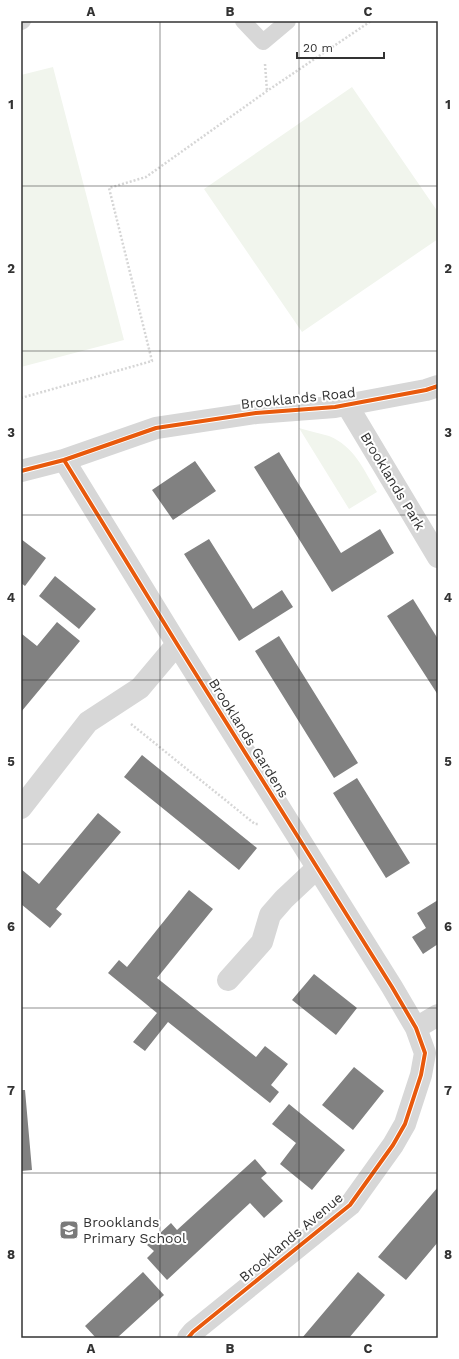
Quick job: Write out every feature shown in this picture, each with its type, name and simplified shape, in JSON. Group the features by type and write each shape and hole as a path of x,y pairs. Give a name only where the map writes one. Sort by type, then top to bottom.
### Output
{"street":[{"name":"Brooklands Road","path":"21,471 64,460 156,428 256,413 347,406 426,390 438,386"},
{"name":"Brooklands Park","path":"347,406 438,557"},
{"name":"Brooklands Gardens","path":"64,460 416,1028"},
{"path":"21,808 88,722 140,688 177,644"},
{"path":"228,980 262,942 270,915 284,899 317,868"},
{"path":"416,1028 438,1015"},
{"name":"Brooklands Avenue","path":"188,1338 193,1332 350,1205 393,1145 405,1124 425,1054 416,1028"}],"lane":[{"path":"243,21 263,42 288,21"}],"path":[{"path":"21,398 152,361 109,188 146,177 267,91 370,21"},
{"path":"111,707 255,824 290,825"}],"shaded area":[{"path":"53,67 124,340 21,367 21,75"},
{"path":"352,87 438,212 438,239 302,332 204,189"},
{"path":"299,428 338,440 352,452 358,460 377,492 349,509"}],"building":[{"path":"279,452 341,553 380,529 394,553 332,592 254,467"},
{"path":"195,461 216,491 173,520 152,490"},
{"path":"21,539 46,558 25,586 21,583"},
{"path":"209,539 253,609 282,590 293,607 239,641 184,554"},
{"path":"55,576 96,609 79,629 39,596"},
{"path":"413,599 438,639 438,695 387,616"},
{"path":"57,622 80,641 21,712 21,634 37,646"},
{"path":"279,636 358,763 334,778 255,651"},
{"path":"142,755 257,848 239,870 124,777"},
{"path":"357,778 410,863 386,878 333,793"},
{"path":"98,813 121,832 56,909 62,914 50,928 21,904 21,869 39,884"},
{"path":"189,890 213,909 157,978 256,1057 265,1046 288,1064 271,1085 279,1092 270,1103 168,1022 145,1051 133,1042 157,1013 108,973 119,960 127,967"},
{"path":"438,900 438,944 423,954 412,937 426,928 417,913"},
{"path":"314,974 357,1008 336,1035 292,1000"},
{"path":"354,1067 384,1091 353,1130 322,1105"},
{"path":"21,1090 25,1090 32,1170 21,1171"},
{"path":"289,1104 345,1150 312,1190 280,1164 296,1143 272,1124"},
{"path":"255,1159 267,1173 261,1178 283,1201 264,1218 250,1203 167,1280 147,1258 154,1251 147,1245 171,1223 177,1230"},
{"path":"438,1187 438,1242 406,1280 378,1257"},
{"path":"143,1272 164,1295 117,1338 96,1338 85,1326"},
{"path":"358,1272 385,1295 349,1338 302,1338"}],"cycle path":[{"path":"21,471 64,460 156,428 256,413 335,407 426,390 438,386"},
{"path":"64,460 177,644 392,987 416,1028 425,1053 421,1075 405,1124 393,1145 350,1205 193,1332 188,1338"}],"place":[{"name":"Brooklands Primary School","path":"69,1230"}]}
